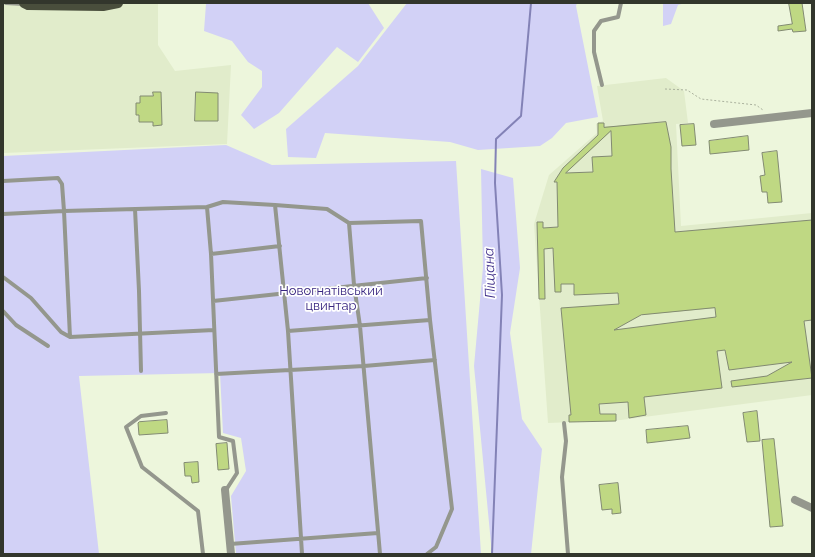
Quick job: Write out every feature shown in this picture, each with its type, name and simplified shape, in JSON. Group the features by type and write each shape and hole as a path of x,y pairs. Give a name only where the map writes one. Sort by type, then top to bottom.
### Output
{"main road":[{"path":"26,4 103,6 118,3"}],"street":[{"path":"714,124 812,114"},
{"path":"225,490 231,554"},
{"path":"795,500 812,508"}],"lane":[{"path":"6,3 26,4"},
{"path":"602,85 594,52 594,30 601,21 618,17 621,3"},
{"path":"3,180 58,178 62,184 70,337"},
{"path":"3,214 207,207 223,202 327,209 349,223 421,221 430,320 452,509 436,547 427,554"},
{"path":"275,205 288,331 302,554"},
{"path":"207,207 211,254 219,437 233,441 237,473 225,490"},
{"path":"135,209 141,334 141,371"},
{"path":"349,223 354,286 364,366 380,554"},
{"path":"211,254 280,246"},
{"path":"3,277 31,298 61,332 70,337 214,330"},
{"path":"213,301 427,278"},
{"path":"3,311 16,325 48,346"},
{"path":"288,331 430,320"},
{"path":"216,374 291,371 435,360"},
{"path":"166,413 141,416 126,427 142,467 198,510 203,554"},
{"path":"564,423 566,441 562,477 568,554"},
{"path":"230,544 378,533"}],"path":[{"path":"666,89 687,90 701,99 756,105 773,118"}],"shaded area":[{"path":"3,3 158,3 158,45 175,71 231,65 227,144 3,153"},
{"path":"666,78 684,91 688,123 676,124 681,226 812,213 812,395 621,420 548,423 534,224 549,175 597,133 596,124 603,121 597,86"}],"green space":[{"path":"368,3 384,28 358,62 337,47 279,113 254,129 241,115 262,87 262,71 248,62 232,41 204,31 206,4"},
{"path":"407,3 577,3 576,6 598,117 566,123 552,138 540,146 478,150 450,142 325,133 316,158 288,157 286,129 358,66"},
{"path":"663,3 685,3 678,5 671,24 663,26"},
{"name":"Новогнатівський цвинтар","path":"226,145 272,165 456,161 481,554 236,554 231,496 246,471 241,438 223,433 220,373 79,376 99,554 3,554 3,156"},
{"path":"481,169 513,178 520,268 510,333 522,419 542,449 531,554 492,554 474,366 483,267"}],"building":[{"path":"789,3 802,3 806,31 793,32 792,29 778,31 778,26 792,24"},
{"path":"153,92 161,92 162,125 153,126 153,122 139,122 139,115 136,115 136,103 140,103 140,96 153,96"},
{"path":"196,92 218,93 218,121 195,121"},
{"path":"666,122 671,147 675,232 812,220 812,320 804,321 812,378 732,387 731,381 767,376 792,362 729,370 725,350 717,351 722,388 644,397 646,415 629,418 628,402 599,404 600,414 616,414 616,421 569,422 569,415 571,415 561,308 619,304 618,293 574,295 574,284 561,284 561,292 555,292 553,248 544,249 545,299 539,299 537,222 543,222 543,228 558,227 557,182 554,182 563,168 598,135 598,123 604,123 604,127","holes":["611,131 612,156 592,157 593,172 566,173","715,308 716,317 614,330 641,315"]},
{"path":"694,124 696,145 682,146 680,125"},
{"path":"748,136 749,150 710,154 709,141"},
{"path":"777,151 782,202 768,203 767,192 762,192 760,176 765,175 762,153"},
{"path":"757,411 760,441 747,442 743,413"},
{"path":"167,420 168,433 139,435 139,422"},
{"path":"688,426 690,438 647,443 646,430"},
{"path":"774,439 783,526 770,527 762,440"},
{"path":"227,443 229,469 218,470 216,444"},
{"path":"198,462 199,482 192,483 191,476 185,476 184,463"},
{"path":"618,483 621,513 612,514 612,509 602,510 599,485"}],"waterway":[{"name":"Піщана","path":"492,554 502,295 495,183 496,139 521,116 531,3"}]}
